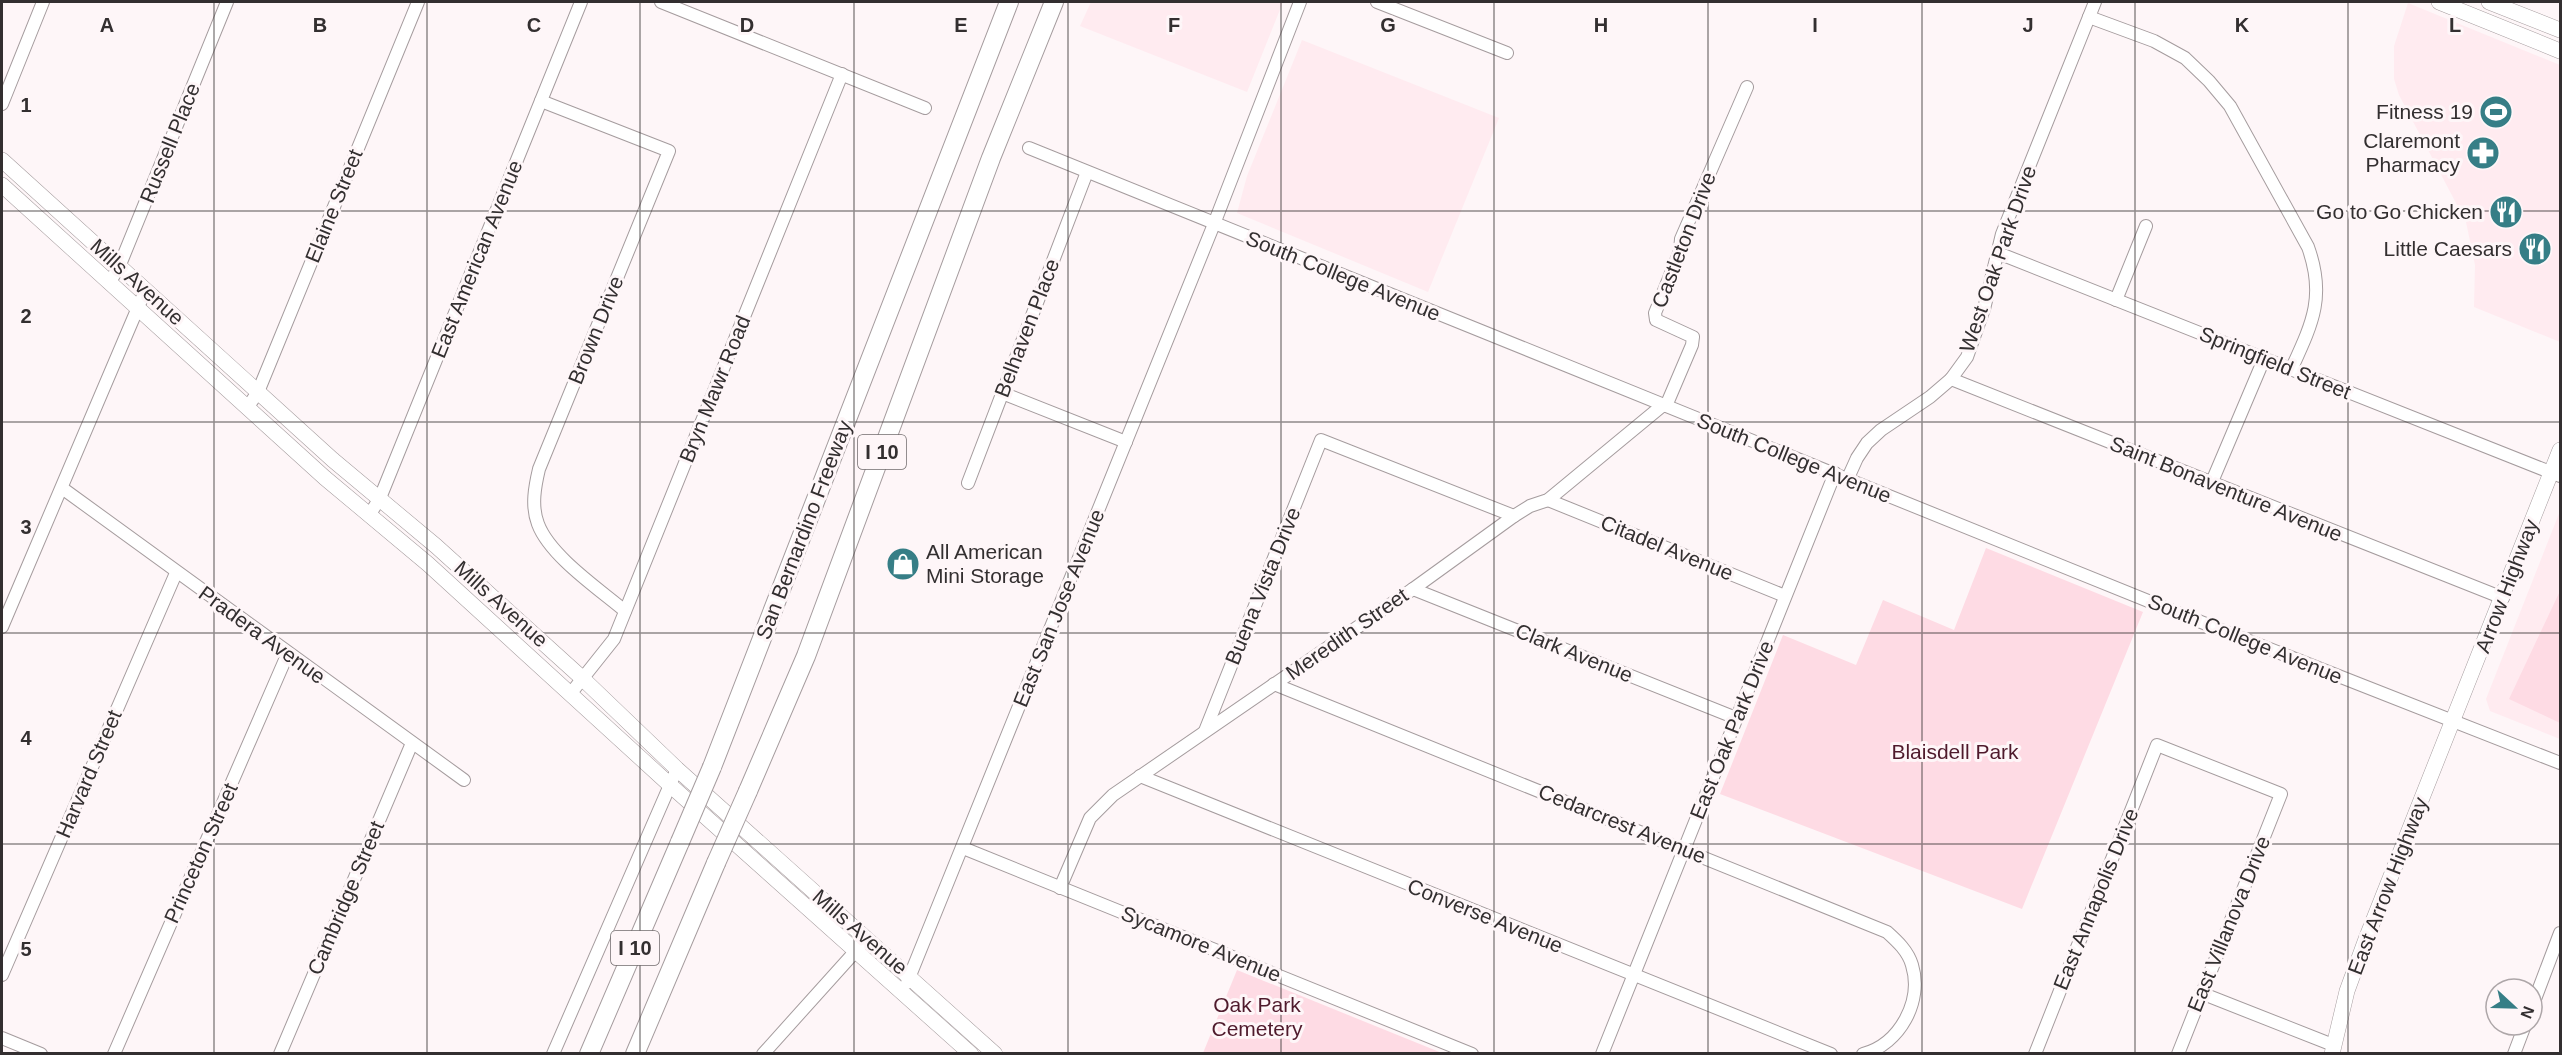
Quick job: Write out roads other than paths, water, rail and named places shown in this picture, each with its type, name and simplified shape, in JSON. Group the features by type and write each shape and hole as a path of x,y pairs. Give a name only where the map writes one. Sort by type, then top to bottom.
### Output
{"highway":[{"path":"987,60 1004,2"},
{"name":"San Bernardino Freeway","path":"589,1053 712,767 1009,2"},
{"name":"I 10","path":"635,1053 806,656 991,158 1054,2"}],"main road":[{"path":"2439,2 2560,51"},
{"path":"2489,2 2560,30"},
{"name":"Mills Avenue","path":"2,160 258,392 436,546 582,678 677,769 995,1053"},
{"name":"Mills Avenue","path":"2,185 325,478 370,514 971,1053"},
{"name":"Arrow Highway","path":"2454,721 2503,598 2556,475 2560,450"},
{"name":"East Arrow Highway","path":"2332,1049 2347,991 2366,939 2454,721"}],"street":[{"path":"2,104 43,2"},
{"name":"Russell Place","path":"109,283 119,267 227,2"},
{"name":"Elaine Street","path":"247,408 258,392 418,2"},
{"name":"East American Avenue","path":"370,514 380,498 581,2"},
{"path":"661,2 925,108"},
{"name":"East San Jose Avenue","path":"902,991 911,977 963,848 1214,224 1300,2"},
{"path":"1377,2 1507,53"},
{"name":"West Oak Park Drive","path":"1848,478 1867,443 1881,430 1930,397 1950,379 1966,357 1984,309 2002,234 2095,2"},
{"path":"2089,17 2154,41 2185,58 2230,106 2308,247 2315,267 2318,287 2316,308 2291,370"},
{"name":"Bryn Mawr Road","path":"571,693 614,639 842,74"},
{"name":"Castleton Drive","path":"1665,406 1693,338 1656,320 1655,313 1680,251 1681,239 1747,87"},
{"name":"Brown Drive","path":"541,101 669,151 539,469 534,496 537,523 544,536 565,559 625,611"},
{"name":"South College Avenue","path":"1029,148 2173,611 2560,763"},
{"name":"Belhaven Place","path":"968,483 1087,172"},
{"path":"2116,300 2146,226"},
{"name":"Springfield Street","path":"1998,253 2556,475"},
{"path":"2,627 145,291"},
{"path":"2211,484 2264,359"},
{"name":"Saint Bonaventure Avenue","path":"1950,379 2503,598"},
{"path":"1002,393 1126,442"},
{"name":"Meredith Street","path":"1060,888 1090,818 1113,795 1413,589 1514,516 1530,506 1548,500 1665,406"},
{"name":"Buena Vista Drive","path":"1205,732 1322,440 1514,516"},
{"name":"East Oak Park Drive","path":"1602,1053 1835,473"},
{"name":"Pradera Avenue","path":"62,488 464,780"},
{"name":"Citadel Avenue","path":"1548,500 1785,596"},
{"name":"Harvard Street","path":"2,975 176,573"},
{"name":"Clark Avenue","path":"1413,589 1736,718"},
{"name":"Princeton Street","path":"114,1053 288,653"},
{"name":"Cedarcrest Avenue","path":"1274,684 1887,932 1905,951 1912,963 1915,987 1909,1010 1897,1033 1876,1049 1863,1053"},
{"name":"Cambridge Street","path":"280,1053 412,743"},
{"name":"East Villanova Drive","path":"2157,745 2281,794 2178,1053"},
{"name":"East Annapolis Drive","path":"2035,1053 2157,745"},
{"path":"553,1053 677,769"},
{"name":"Converse Avenue","path":"1140,776 1831,1053"},
{"name":"Sycamore Avenue","path":"963,848 1472,1053"},
{"path":"2543,977 2560,933"},
{"path":"763,1053 867,939"},
{"path":"2201,993 2332,1049"},
{"path":"2514,1053 2520,1037"},
{"path":"2,1038 41,1053"}],"place":[{"name":"Fitness 19","path":"2496,112"},
{"name":"Claremont Pharmacy","path":"2483,153"},
{"name":"Go to Go Chicken","path":"2506,212"},
{"name":"Little Caesars","path":"2535,249"},
{"name":"All American Mini Storage","path":"903,564"}],"park label":[{"name":"Blaisdell Park","path":"1955,752"},
{"name":"Oak Park Cemetery","path":"1257,1017"}]}
